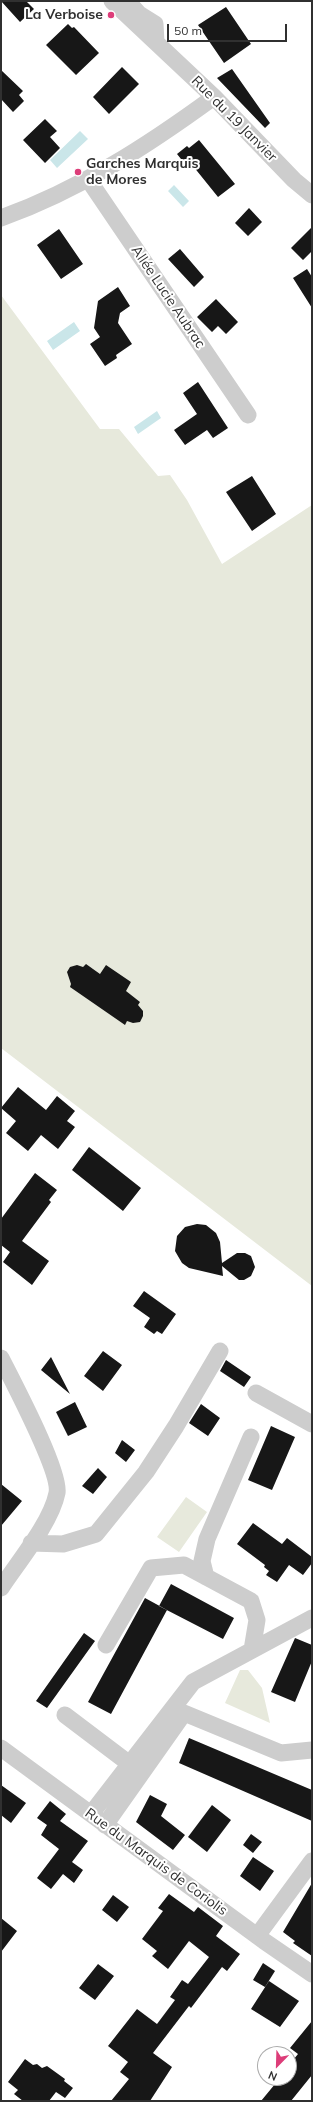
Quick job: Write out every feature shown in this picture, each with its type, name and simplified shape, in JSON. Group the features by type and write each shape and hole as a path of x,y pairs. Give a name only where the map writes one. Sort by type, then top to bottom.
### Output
{"street":[{"name":"Rue du 19 Janvier","path":"112,1 214,97 294,180 312,195"},
{"path":"127,1 139,14 154,24 156,42"},
{"path":"1,218 63,193 128,157 214,97"},
{"name":"Allée Lucie Aubrac","path":"88,179 248,415"},
{"path":"31,1543 63,1544 96,1534 146,1472 176,1426 220,1351"},
{"path":"1,1358 51,1462 58,1492 49,1516 1,1588"},
{"path":"256,1393 312,1424"},
{"path":"206,1577 202,1560 207,1538 251,1437"},
{"path":"106,1644 151,1568 184,1565 251,1601 257,1620 252,1650"},
{"path":"105,1825 136,1769 179,1710 194,1682 312,1618"},
{"path":"179,1710 281,1753 312,1750"},
{"path":"64,1716 136,1769"},
{"name":"Rue du Marquis de Coriolis","path":"1,1748 257,1936 312,1974"},
{"path":"91,1814 136,1769"},
{"path":"257,1936 312,1861"}],"shaded area":[{"path":"1,295 100,429 119,429 158,476 170,475 187,500 222,564 312,505 312,1286 1,1048"},
{"path":"186,1497 207,1512 179,1552 157,1537"},
{"path":"240,1670 248,1670 262,1688 270,1723 225,1703"}],"water":[{"path":"80,131 88,139 57,168 50,160"},
{"path":"174,185 189,201 183,207 168,191"},
{"path":"74,322 80,331 53,350 47,341"},
{"path":"157,411 161,418 138,434 134,427"}],"building":[{"path":"1,1 26,1 34,9 20,22"},
{"path":"226,7 251,44 224,63 198,25"},
{"path":"68,24 72,28 74,27 99,53 76,75 46,45"},
{"path":"122,67 139,84 109,114 93,97"},
{"path":"232,69 270,123 265,128 217,78"},
{"path":"1,70 23,91 19,95 24,101 13,112 1,99"},
{"path":"45,119 57,131 50,137 60,148 45,163 23,140"},
{"path":"199,140 235,184 218,197 193,166 189,169 177,154 187,146 189,148"},
{"path":"249,208 262,222 248,236 235,223"},
{"path":"312,227 312,251 303,260 291,248"},
{"path":"59,229 83,264 61,279 37,245"},
{"path":"180,249 204,277 194,287 168,259"},
{"path":"307,269 312,277 312,308 293,278"},
{"path":"118,287 130,306 120,313 118,323 132,344 116,355 117,358 105,366 90,344 100,337 94,328 98,301"},
{"path":"216,299 238,322 226,334 218,326 212,332 197,317"},
{"path":"198,382 228,428 213,438 207,430 185,445 174,430 197,414 183,393"},
{"path":"252,476 276,514 252,531 226,492"},
{"path":"86,964 100,974 106,965 131,982 126,991 140,1002 138,1005 143,1011 143,1016 140,1022 133,1023 127,1021 125,1025 70,987 71,984 67,972 70,967 77,965 83,967"},
{"path":"18,1087 46,1110 57,1096 75,1111 67,1121 75,1127 58,1149 41,1135 28,1151 6,1133 16,1121 1,1108"},
{"path":"89,1147 141,1188 123,1211 72,1170"},
{"path":"35,1173 57,1190 49,1200 51,1202 22,1241 49,1261 32,1285 3,1262 10,1252 1,1245 1,1219"},
{"path":"197,1224 206,1225 216,1233 220,1242 222,1263 237,1253 245,1253 251,1256 255,1267 251,1276 244,1280 239,1280 222,1266 223,1276 189,1268 182,1263 175,1251 177,1236 185,1227"},
{"path":"144,1291 176,1314 162,1334 157,1331 154,1334 144,1327 150,1318 133,1306"},
{"path":"103,1351 122,1365 103,1391 84,1376"},
{"path":"51,1357 70,1394 41,1370"},
{"path":"226,1360 251,1377 244,1387 220,1371"},
{"path":"75,1402 87,1427 68,1436 56,1412"},
{"path":"201,1404 220,1418 208,1436 189,1423"},
{"path":"271,1426 295,1437 272,1490 248,1480"},
{"path":"122,1440 135,1450 126,1462 115,1453"},
{"path":"98,1468 107,1477 93,1494 82,1486"},
{"path":"1,1484 22,1501 1,1526"},
{"path":"253,1523 282,1544 287,1538 312,1557 312,1563 303,1575 289,1565 277,1582 266,1575 269,1571 264,1567 265,1565 237,1544"},
{"path":"171,1584 234,1618 223,1639 159,1606"},
{"path":"145,1598 167,1610 111,1714 88,1702"},
{"path":"84,1633 95,1641 47,1708 36,1701"},
{"path":"295,1638 312,1645 312,1661 295,1702 271,1692"},
{"path":"189,1738 312,1790 312,1821 179,1763"},
{"path":"1,1785 26,1803 11,1823 1,1815"},
{"path":"150,1795 167,1804 161,1816 185,1835 173,1850 136,1822"},
{"path":"50,1801 66,1814 60,1821 88,1841 72,1862 83,1870 74,1883 63,1874 51,1889 37,1878 59,1849 41,1835 47,1825 37,1818"},
{"path":"212,1805 231,1820 207,1852 188,1837"},
{"path":"251,1834 262,1842 253,1853 243,1845"},
{"path":"253,1857 274,1871 260,1891 240,1876"},
{"path":"312,1883 312,1956 293,1943 295,1941 283,1932"},
{"path":"169,1894 194,1912 198,1907 223,1926 216,1936 240,1954 227,1971 222,1967 191,2008 189,2006 153,2053 172,2067 150,2101 111,2101 129,2079 120,2072 128,2062 108,2046 137,2009 157,2024 175,2000 170,1997 182,1980 188,1984 209,1957 189,1941 168,1969 152,1956 157,1951 142,1939 163,1911 158,1908"},
{"path":"113,1895 129,1907 117,1922 102,1910"},
{"path":"1,1918 17,1931 1,1952"},
{"path":"263,1963 275,1971 265,1987 253,1980"},
{"path":"98,1964 114,1976 95,2000 79,1988"},
{"path":"269,1981 299,2001 280,2027 251,2009"},
{"path":"312,2021 312,2075 291,2101 261,2101 273,2086 297,2086 297,2046 292,2046"},
{"path":"25,2059 33,2065 37,2064 42,2068 47,2066 65,2079 64,2081 73,2088 65,2098 56,2092 49,2101 23,2101 14,2094 18,2090 8,2082"}],"place":[{"name":"La Verboise","path":"111,15"},
{"name":"Garches Marquis de Mores","path":"78,172"}]}
